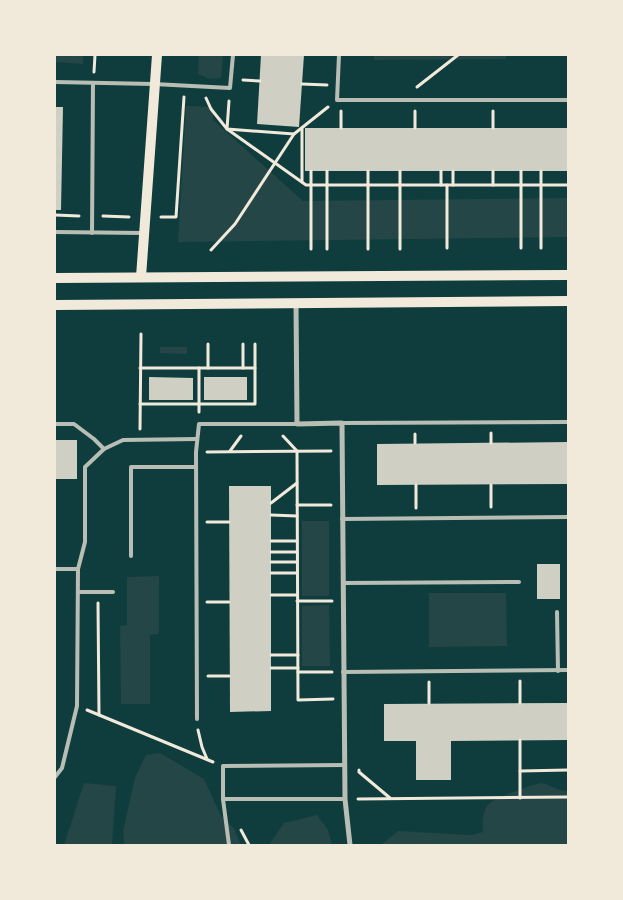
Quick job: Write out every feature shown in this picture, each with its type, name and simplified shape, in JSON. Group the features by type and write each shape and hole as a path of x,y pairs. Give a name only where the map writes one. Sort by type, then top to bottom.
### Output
{"main road":[{"path":"141,277 157,55"},
{"path":"55,278 568,275"},
{"path":"55,305 568,301"}],"street":[{"path":"296,303 297,424 342,423 345,799 350,845"}],"lane":[{"path":"55,82 230,88 233,55"},
{"path":"339,55 337,100 568,100"},
{"path":"92,232 93,83"},
{"path":"55,232 144,234"},
{"path":"342,423 568,422"},
{"path":"55,424 74,424 104,449"},
{"path":"198,719 196,452 199,424 297,424"},
{"path":"55,777 62,768 77,706 78,569 85,542 85,467 104,449 123,440 197,439"},
{"path":"131,556 131,467 196,467"},
{"path":"342,519 568,517"},
{"path":"55,569 78,569"},
{"path":"343,583 518,582"},
{"path":"78,592 113,592"},
{"path":"557,612 558,670"},
{"path":"343,672 568,670"},
{"path":"229,845 223,800 223,766 345,765"},
{"path":"223,800 345,799"}],"path":[{"path":"400,100 458,55"},
{"path":"302,84 330,85"},
{"path":"176,217 185,85"},
{"path":"202,86 211,109 227,129 306,185 568,185"},
{"path":"227,129 230,88"},
{"path":"211,250 235,224 294,134 337,100"},
{"path":"341,106 341,128"},
{"path":"414,106 415,128"},
{"path":"493,106 493,128"},
{"path":"302,128 302,182"},
{"path":"227,129 294,134"},
{"path":"311,249 312,171"},
{"path":"327,171 327,249"},
{"path":"368,171 368,249"},
{"path":"400,171 400,249"},
{"path":"441,171 441,185"},
{"path":"453,171 453,185"},
{"path":"493,171 493,185"},
{"path":"520,248 521,171"},
{"path":"541,171 541,248"},
{"path":"446,248 447,185"},
{"path":"55,215 92,216"},
{"path":"140,334 140,440"},
{"path":"208,344 208,368"},
{"path":"243,344 243,368"},
{"path":"140,404 255,404 255,344"},
{"path":"140,368 255,368"},
{"path":"199,368 199,424"},
{"path":"297,451 298,700 344,699"},
{"path":"196,452 342,451"},
{"path":"271,504 297,483"},
{"path":"416,485 416,518"},
{"path":"491,485 491,518"},
{"path":"297,506 342,505"},
{"path":"271,516 297,516"},
{"path":"196,522 229,522"},
{"path":"271,541 297,541"},
{"path":"271,552 297,552"},
{"path":"271,562 297,562"},
{"path":"271,573 297,573"},
{"path":"98,591 99,715 208,760 198,734 198,719"},
{"path":"271,595 297,595"},
{"path":"297,601 343,600"},
{"path":"197,602 229,602"},
{"path":"271,654 298,655"},
{"path":"271,668 343,672"},
{"path":"197,676 230,676"},
{"path":"520,681 520,703"},
{"path":"429,682 429,703"},
{"path":"520,740 520,798"},
{"path":"359,763 359,772 390,798"},
{"path":"520,771 568,770"},
{"path":"345,799 568,798"}],"shaded area":[{"path":"55,55 83,55 83,64 55,62"},
{"path":"199,55 223,55 221,78 209,79 198,74"},
{"path":"374,55 506,55 506,59 374,60"},
{"path":"186,106 213,107 213,120 303,201 568,198 568,237 178,242"},
{"path":"160,347 187,347 187,354 160,353"},
{"path":"302,521 329,521 329,596 302,596"},
{"path":"159,576 159,634 150,635 150,704 121,704 120,626 127,625 127,577"},
{"path":"429,593 506,593 507,646 429,647"},
{"path":"329,605 330,666 302,666 302,606"},
{"path":"160,753 204,779 220,814 234,829 241,845 124,845 123,831 135,778 146,755"},
{"path":"84,783 116,786 112,845 64,845"},
{"path":"541,783 568,791 568,845 381,845 398,831 471,835 483,832 484,812 491,802 515,791"},
{"path":"317,815 328,830 332,845 269,845 284,823"}],"building":[{"path":"261,55 304,55 299,127 257,124"},
{"path":"55,107 63,107 61,210 55,210"},
{"path":"305,128 568,128 568,171 305,171"},
{"path":"149,377 193,378 193,400 149,400"},
{"path":"204,377 247,377 247,400 204,400"},
{"path":"55,440 77,440 77,479 55,479"},
{"path":"568,442 568,484 377,485 377,444"},
{"path":"229,486 271,486 271,711 230,712"},
{"path":"537,564 560,564 560,599 537,599"},
{"path":"568,703 568,740 451,741 451,780 416,780 416,741 384,741 384,704"}]}
